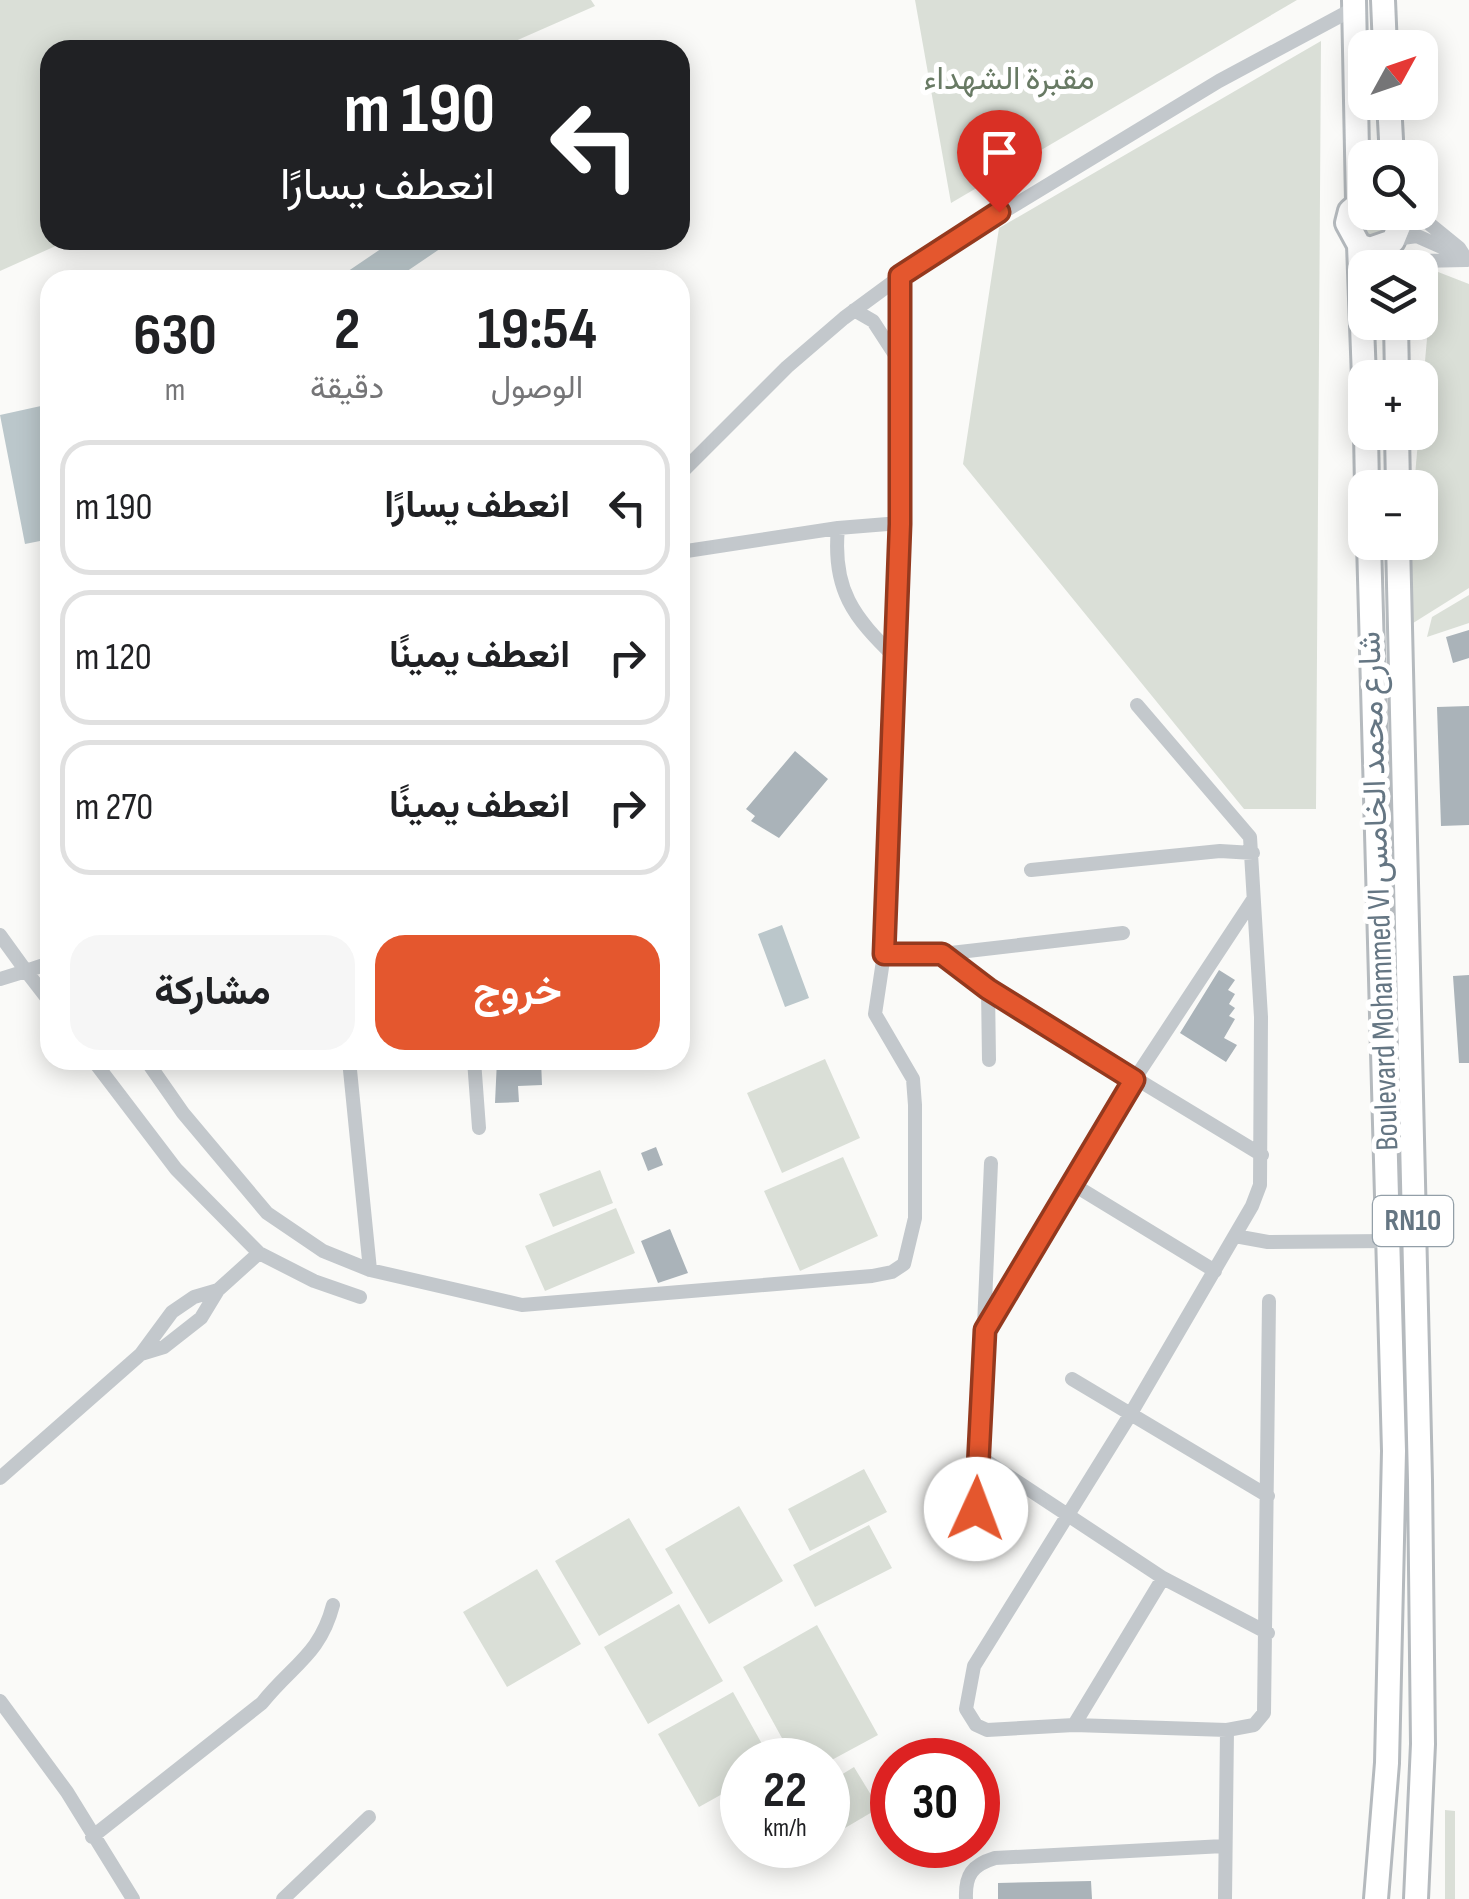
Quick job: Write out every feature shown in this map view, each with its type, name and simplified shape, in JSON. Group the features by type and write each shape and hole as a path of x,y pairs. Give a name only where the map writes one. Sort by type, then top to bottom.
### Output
{"main road":[{"path":"1382,0 1384,30"},
{"path":"1354,4 1360,140"},
{"path":"1351,230 1359,244 1363,360"},
{"path":"1359,244 1370,249 1392,230"},
{"name":"Boulevard Mohammed VI شارع محمد الخامس","path":"1369,560 1394,1514 1388,1762 1376,1899"},
{"name":"Boulevard Mohammed VI شارع محمد الخامس","path":"1398,560 1421,1518 1423,1744 1416,1899"}],"street":[{"path":"690,463 742,408 854,310 900,276 1219,81 1354,4"},
{"path":"1403,230 1468,261"},
{"path":"1437,230 1460,248 1468,261"},
{"path":"1438,262 1468,261"},
{"path":"153,1070 183,1113 267,1212 322,1251 370,1270 522,1304 613,1300 892,1272 910,1251 915,1218 916,1105 913,1079 874,1014 884,954 884,844 896,658 900,276"},
{"path":"854,310 873,321 899,362"},
{"path":"690,550 838,528 900,524"},
{"path":"838,528 838,580 860,620 896,658"},
{"path":"1136,704 1243,826 1254,853 1253,900 1261,1017 1260,1185 1235,1236 1130,1415 974,1666 966,1709 976,1726 987,1730 1074,1725 1228,1730 1254,1724 1264,1713 1268,1633 1269,1301"},
{"path":"1031,870 1220,851 1254,853"},
{"path":"985,1330 1134,1080 1253,900"},
{"path":"884,954 942,954 1123,932"},
{"path":"0,936 40,989"},
{"path":"942,954 988,989 1262,1155"},
{"path":"0,979 40,966"},
{"path":"988,989 989,1060"},
{"path":"101,1070 176,1170 259,1253 360,1297"},
{"path":"350,1070 370,1270"},
{"path":"475,1070 480,1128"},
{"path":"975,1536 991,1163"},
{"path":"1074,1185 1215,1271"},
{"path":"1235,1236 1268,1242 1388,1241"},
{"path":"141,1354 164,1347 201,1318 218,1290 259,1253"},
{"path":"0,1478 141,1354 172,1312 194,1297 218,1290"},
{"path":"1072,1379 1268,1496"},
{"path":"978,1455 1164,1578 1268,1633"},
{"path":"1074,1725 1164,1578"},
{"path":"92,1837 262,1704 282,1678 312,1654 325,1635 333,1605"},
{"path":"0,1701 67,1792 132,1899"},
{"path":"1225,1899 1228,1730"},
{"path":"283,1899 369,1817"},
{"path":"966,1899 968,1873 980,1862 995,1858 1224,1846"}],"green space":[{"path":"0,0 591,0 595,6 518,40 40,40 40,250 47,250 0,271"},
{"name":"مقبرة الشهداء","path":"915,0 1297,0 951,203"},
{"path":"1321,41 1316,809 1244,809 963,464 999,228"},
{"path":"1362,230 1391,230 1369,241"},
{"path":"1438,272 1469,284 1469,588 1402,630 1408,560 1438,560 1438,470 1415,470 1417,450 1438,450 1438,360 1425,360 1427,340 1438,340"},
{"path":"1469,595 1469,623 1427,637 1432,617"},
{"path":"825,1059 860,1138 782,1173 747,1093"},
{"path":"843,1157 878,1236 800,1271 764,1191"},
{"path":"600,1170 613,1203 553,1227 539,1194"},
{"path":"616,1208 635,1253 545,1291 525,1246"},
{"path":"864,1469 887,1512 810,1551 788,1509"},
{"path":"739,1506 783,1581 709,1624 665,1549"},
{"path":"629,1518 673,1593 599,1636 555,1561"},
{"path":"869,1525 892,1568 815,1607 793,1565"},
{"path":"537,1569 581,1644 507,1687 463,1612"},
{"path":"679,1604 723,1681 648,1724 604,1647"},
{"path":"817,1625 878,1735 850,1750 850,1738 782,1738 743,1667"},
{"path":"733,1692 759,1738 720,1738 720,1795 699,1807 658,1734"},
{"path":"854,1767 870,1793 870,1813 850,1825 850,1769"},
{"path":"1445,1810 1455,1811 1455,1899 1445,1899"}],"shaded area":[{"path":"379,250 438,250 409,270 350,270"},
{"path":"40,406 40,541 25,544 0,415"},
{"path":"782,925 809,998 785,1007 758,934"}],"building":[{"path":"1469,630 1469,658 1453,663 1446,637"},
{"path":"1469,706 1469,825 1441,826 1437,707"},
{"path":"795,751 828,779 779,838 751,821 755,816 746,809"},
{"path":"1219,970 1235,980 1228,990 1235,994 1229,1004 1235,1008 1229,1016 1235,1019 1224,1038 1237,1045 1226,1062 1180,1033"},
{"path":"1469,975 1469,1063 1459,1063 1453,976"},
{"path":"497,1070 541,1070 542,1085 518,1086 519,1102 495,1103"},
{"path":"656,1147 663,1165 648,1171 641,1153"},
{"path":"670,1229 688,1273 658,1283 641,1241"},
{"path":"1091,1881 1092,1899 998,1899 998,1883"}],"route":[{"path":"976,1509 985,1330 1134,1080 988,989 942,954 884,954 884,844 895,691 900,524 900,276 999,212"}]}
